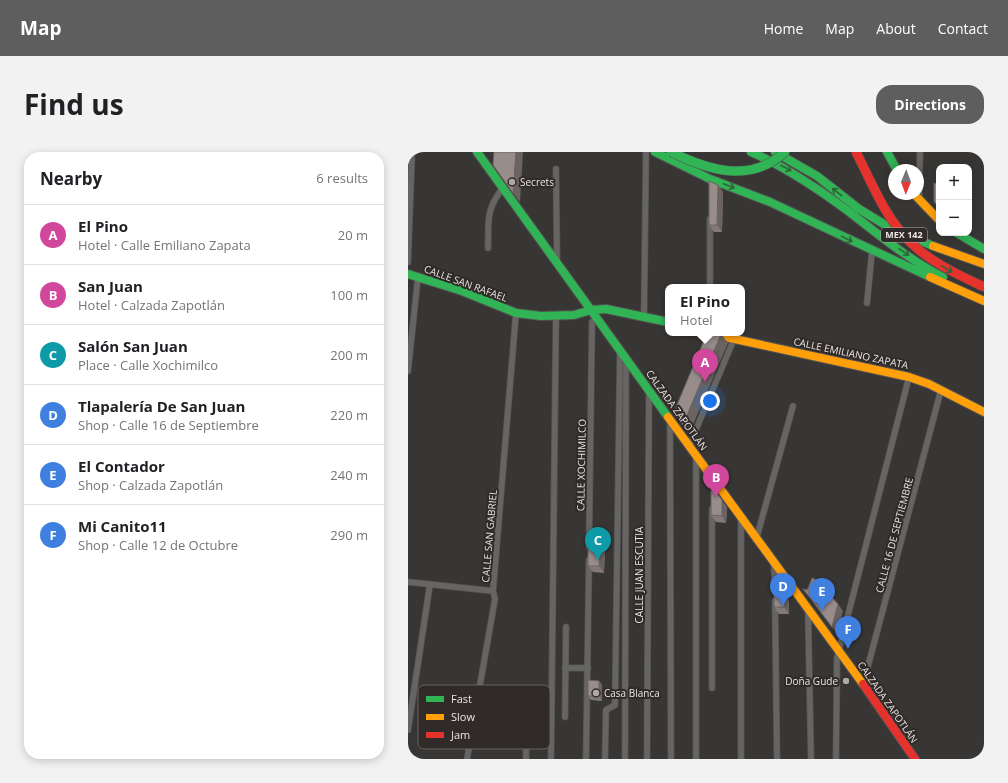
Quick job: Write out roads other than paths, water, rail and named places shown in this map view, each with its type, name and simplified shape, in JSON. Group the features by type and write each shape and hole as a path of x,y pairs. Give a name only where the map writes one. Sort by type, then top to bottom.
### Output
{"main road":[{"name":"CALZADA ZAPOTLÁN","path":"477,152 620,349 649,392 712,476 756,540 840,651 915,759"},
{"path":"655,152 710,182 770,202 872,251 984,301"},
{"path":"671,152 701,167 718,171 733,172 748,171 759,167 785,152"},
{"path":"751,152 791,171 809,182 932,272 984,297"},
{"path":"775,152 817,176 859,209 887,226 933,246 984,264"},
{"name":"MEX 142","path":"856,152 887,212 911,244 954,273 984,287"},
{"path":"886,152 893,164"},
{"name":"MEX 142","path":"918,200 936,217"},
{"path":"962,236 984,249"},
{"name":"CALLE SAN RAFAEL","path":"408,274 462,291 516,313 574,315 591,310"},
{"path":"591,310 606,308 665,321"},
{"name":"CALLE EMILIANO ZAPATA","path":"722,336 909,377 942,390 984,412"}],"street":[{"path":"408,262 412,152"},
{"path":"644,316 646,152"},
{"path":"919,164 920,152"},
{"path":"556,169 557,262"},
{"path":"488,248 490,208 503,188"},
{"path":"710,210 710,284"},
{"path":"867,303 872,251"},
{"path":"408,371 418,277"},
{"name":"CALLE SAN GABRIEL","path":"480,685 495,599 494,591 516,313"},
{"path":"550,759 556,315"},
{"name":"CALLE XOCHIMILCO","path":"586,759 592,322 597,319"},
{"path":"689,446 734,339"},
{"path":"605,759 606,710 615,705 620,349"},
{"path":"625,759 626,359"},
{"path":"836,759 836,667 909,377"},
{"name":"CALLE 16 DE SEPTIEMBRE","path":"863,685 942,390"},
{"name":"CALLE JUAN ESCUTIA","path":"647,759 649,392"},
{"path":"756,540 793,406"},
{"path":"670,420 671,759"},
{"path":"696,455 696,759"},
{"path":"712,476 712,488"},
{"path":"712,501 712,688"},
{"path":"741,518 741,759"},
{"path":"774,564 778,759"},
{"path":"408,582 494,591"},
{"path":"408,730 430,584"},
{"path":"808,609 811,759"},
{"path":"565,717 566,627"},
{"path":"565,668 588,668"},
{"name":"CALLE SAN GABRIEL","path":"467,759 469,749"}],"place":[{"name":"Secrets","path":"512,182"},
{"name":"El Pino","path":"705,382"},
{"name":"San Juan","path":"716,497"},
{"name":"Salón San Juan","path":"598,560"},
{"name":"Tlapalería De San Juan","path":"783,606"},
{"name":"El Contador","path":"822,611"},
{"name":"Mi Canito11","path":"848,649"},
{"name":"Doña Gude","path":"846,681"},
{"name":"Casa Blanca","path":"596,693"}]}
